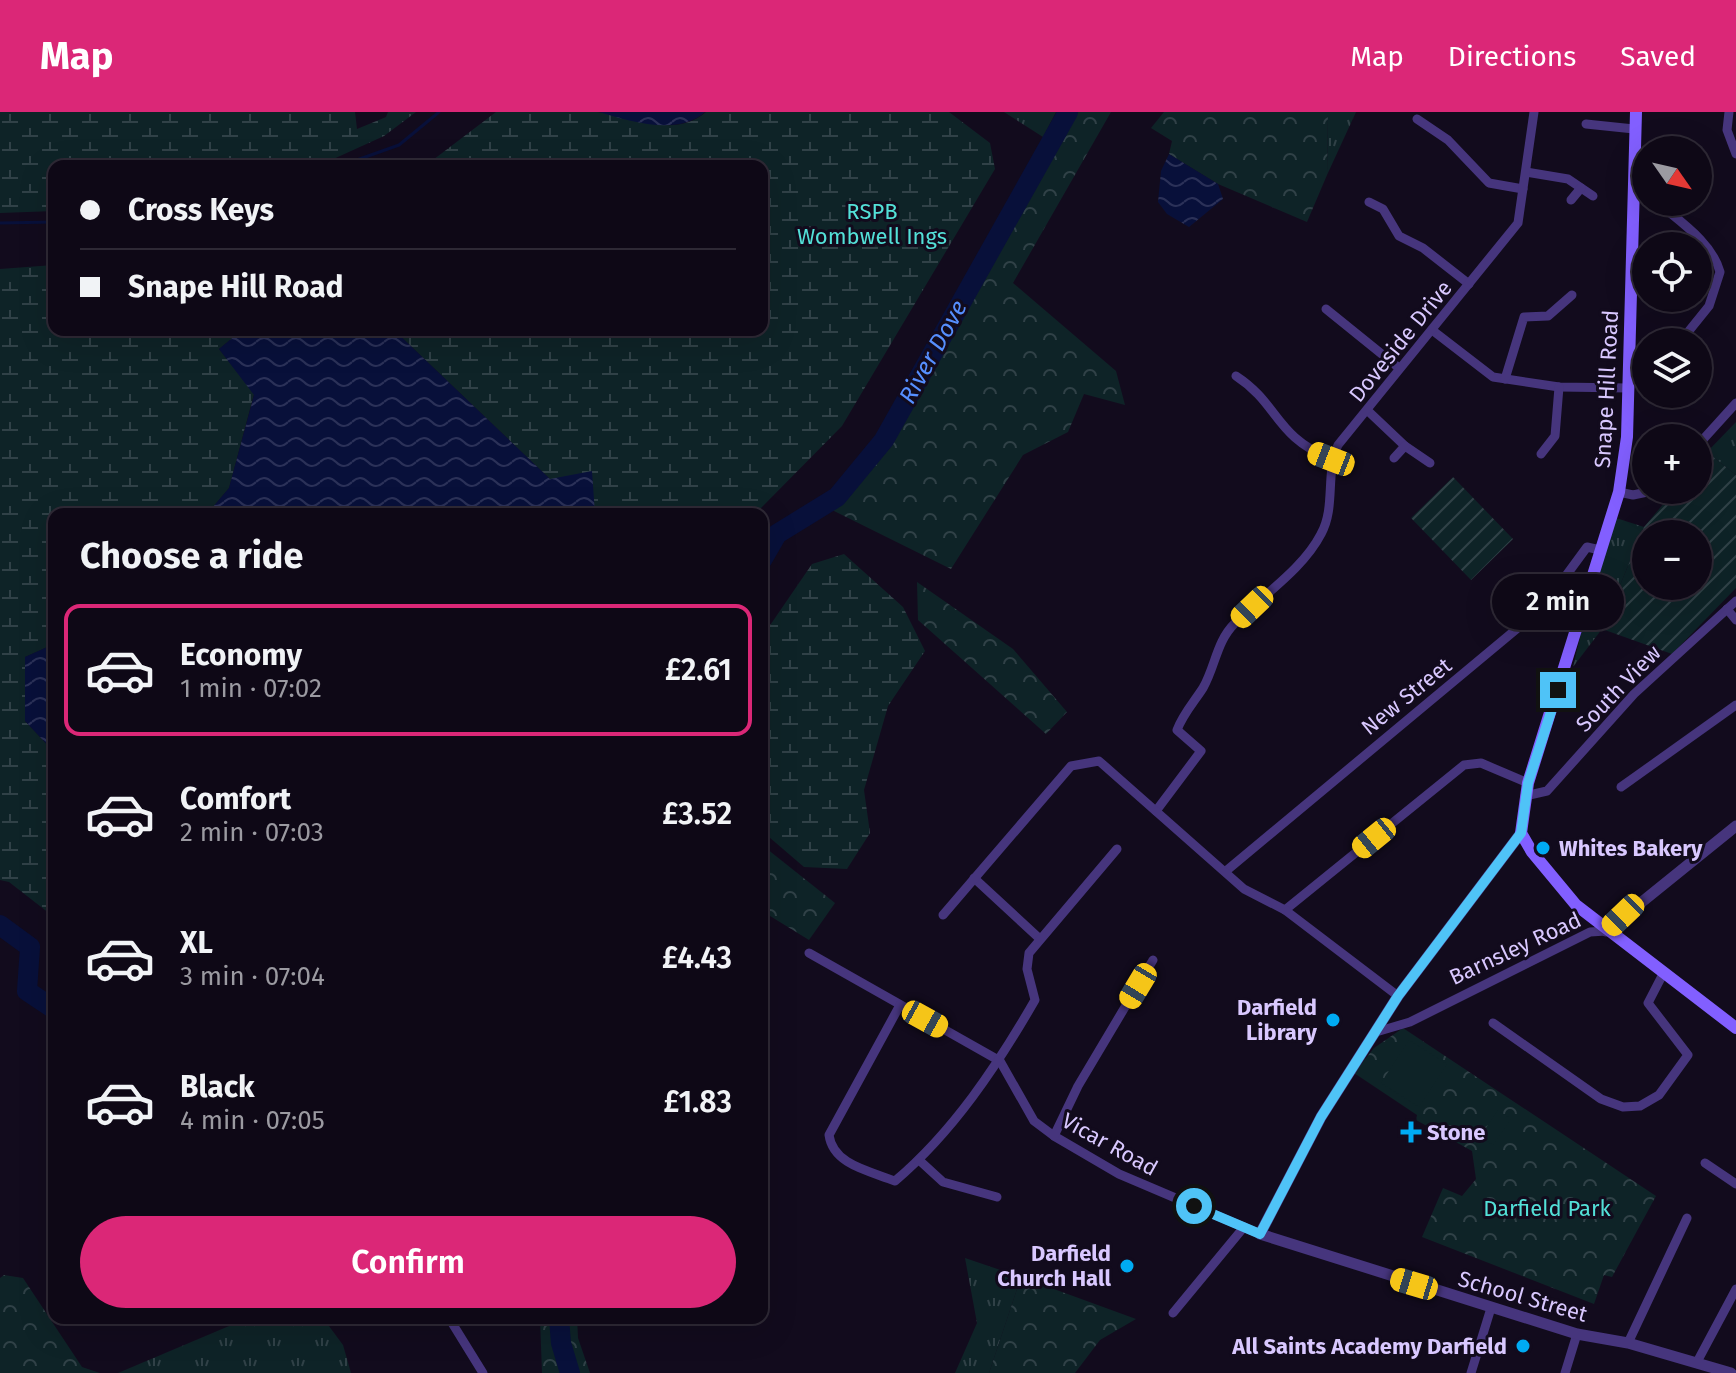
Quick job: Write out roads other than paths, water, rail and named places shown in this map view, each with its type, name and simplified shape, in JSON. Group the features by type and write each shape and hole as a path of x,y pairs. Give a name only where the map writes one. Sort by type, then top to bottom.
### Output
{"main road":[{"name":"Snape Hill Road","path":"1634,136 1636,112"},
{"name":"Snape Hill Road","path":"1521,833 1526,790 1619,492 1627,437 1632,193"},
{"path":"1521,833 1532,852 1576,905 1736,1028"}],"street":[{"name":"Doveside Drive","path":"1331,459 1338,445 1399,368 1518,223 1534,112"},
{"path":"1729,112 1727,130 1736,154"},
{"path":"1417,119 1448,140 1489,183 1523,189"},
{"path":"1586,124 1634,129"},
{"path":"1526,172 1568,179 1593,196"},
{"path":"1571,200 1581,188"},
{"path":"1369,202 1383,209 1399,236 1423,248 1469,284"},
{"path":"1674,216 1693,232 1718,264 1719,282 1709,306 1691,328"},
{"path":"1505,379 1524,317 1548,316 1572,295"},
{"path":"1326,309 1399,368"},
{"path":"1432,330 1493,377 1559,387 1628,388"},
{"path":"1156,811 1201,751 1177,730 1209,675 1216,648 1233,625 1310,551 1328,517 1331,459 1307,450 1283,429 1254,388 1236,376"},
{"path":"1541,454 1555,436 1559,387"},
{"path":"1712,430 1736,403"},
{"path":"1367,410 1405,446 1430,463"},
{"path":"1394,458 1405,446"},
{"path":"1619,492 1632,495"},
{"name":"New Street","path":"1226,871 1543,607 1587,547 1600,550"},
{"name":"South View","path":"1526,790 1547,791 1634,694 1736,601"},
{"path":"1727,609 1736,620"},
{"path":"1621,787 1736,705"},
{"path":"943,915 1071,766 1099,761 1244,889 1285,910 1398,996"},
{"path":"1285,910 1464,765 1481,763 1526,790"},
{"name":"Barnsley Road","path":"1376,1032 1410,1022 1590,932 1606,931 1736,826"},
{"path":"1260,1234 1321,1117 1398,996 1521,833"},
{"path":"900,1005 829,1135 831,1148 841,1159 895,1181 919,1160 1000,1061 1035,1000 1027,969 1029,953 1117,849"},
{"path":"974,878 1040,939"},
{"path":"809,953 1000,1061"},
{"path":"1054,1136 1078,1086 1153,960"},
{"path":"1493,1023 1601,1099 1623,1107 1640,1106 1659,1095 1688,1055 1648,1003 1663,974"},
{"name":"Vicar Road","path":"1000,1061 1034,1121 1054,1136 1119,1174 1260,1234"},
{"path":"919,1160 943,1182 997,1197"},
{"path":"1705,1163 1735,1181"},
{"path":"1628,1343 1687,1218"},
{"path":"1173,1313 1244,1227"},
{"name":"School Street","path":"1260,1234 1577,1334 1628,1343 1731,1373"},
{"path":"1697,1362 1736,1289"},
{"path":"1471,1373 1491,1308"},
{"path":"453,1324 483,1373"},
{"path":"1565,1373 1577,1334"}],"water":[{"path":"599,112 705,112 682,124 654,125"},
{"path":"1169,154 1218,184 1223,199 1189,227 1167,214 1158,202 1161,171"},
{"path":"235,336 400,336 550,479 592,471 595,508 212,508 229,488 254,395 219,349"},
{"path":"48,647 48,746 25,721 25,657"}],"waterway":[{"path":"357,160 399,145 439,112"},
{"name":"River Dove","path":"768,550 777,534 837,497 884,440 1068,112"},
{"path":"0,223 48,222"},
{"path":"0,925 30,947 27,991 48,1005"},
{"path":"559,1324 561,1343 570,1373"}],"place":[{"name":"Whites Bakery","path":"1543,848"},
{"name":"Darfield Library","path":"1333,1020"},
{"name":"Stone","path":"1411,1132"},
{"name":"Darfield Church Hall","path":"1127,1266"},
{"name":"All Saints Academy Darfield","path":"1523,1346"}],"park label":[{"name":"RSPB Wombwell Ings","path":"872,224"},
{"name":"Darfield Park","path":"1547,1208"}]}
